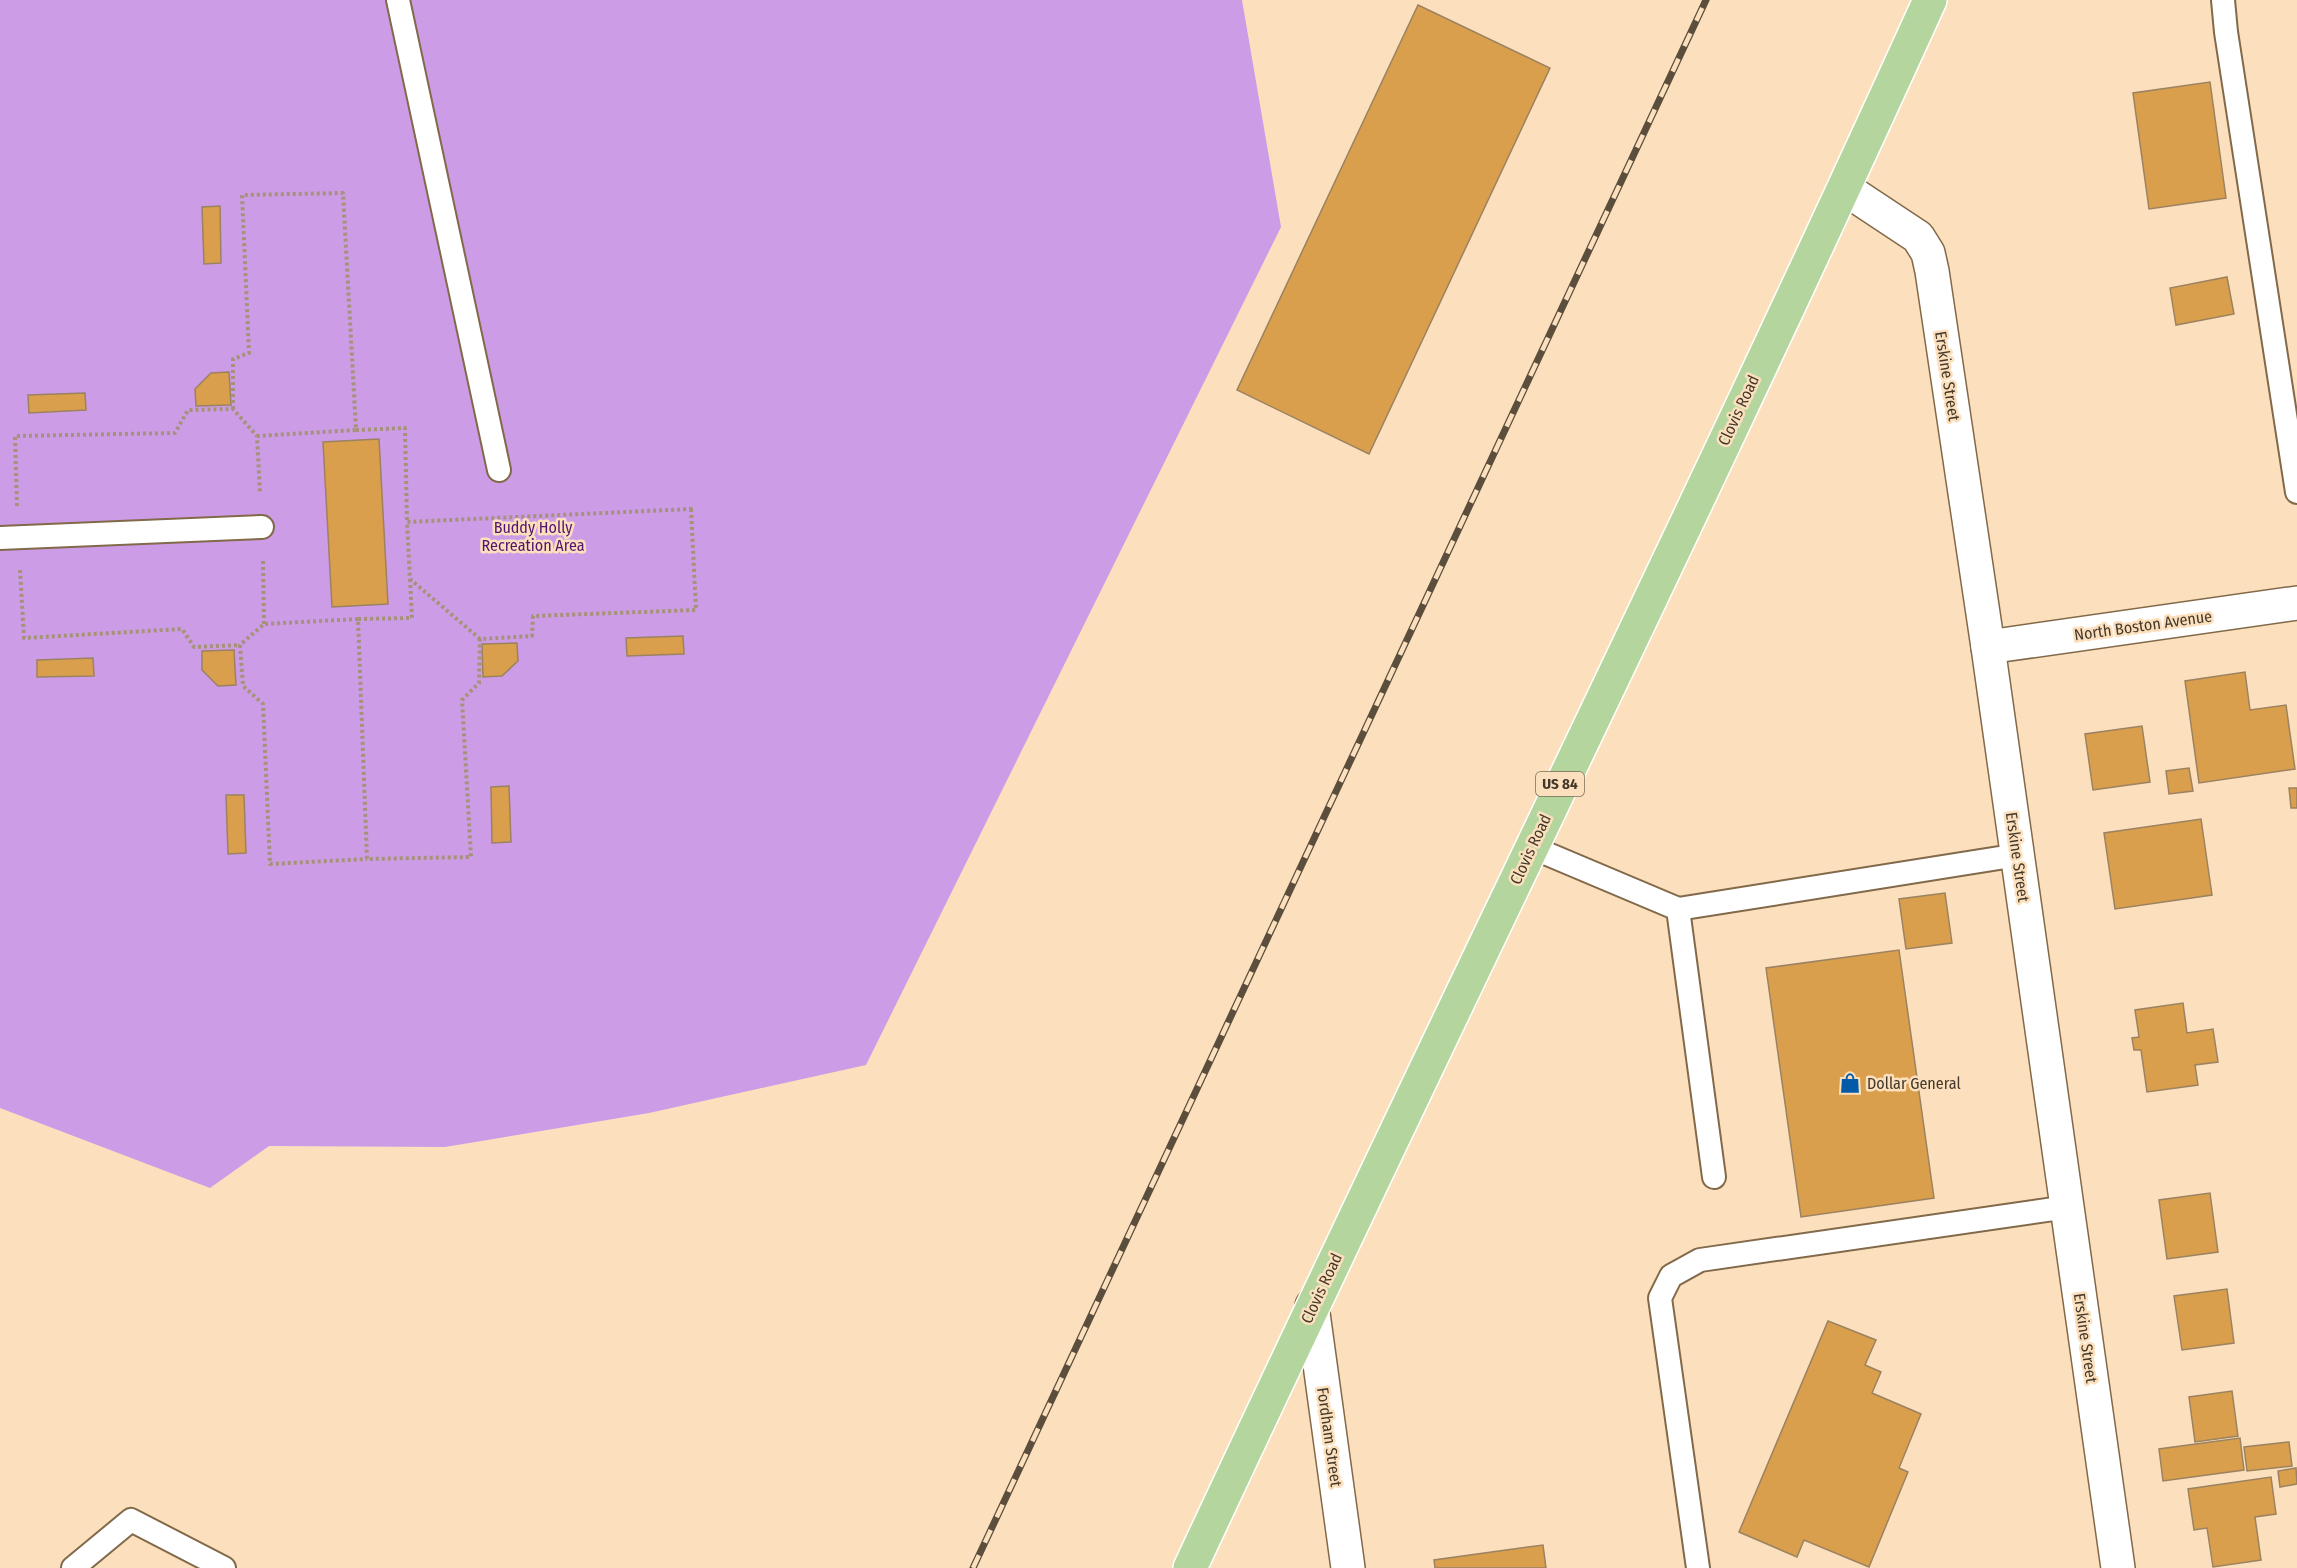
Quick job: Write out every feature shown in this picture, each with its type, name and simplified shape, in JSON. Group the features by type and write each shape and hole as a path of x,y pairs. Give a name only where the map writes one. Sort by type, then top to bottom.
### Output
{"highway":[{"name":"Clovis Road","path":"1190,1568 1312,1306 1844,188 1930,0"}],"street":[{"name":"Erskine Street","path":"1844,188 1918,237 1928,253 1988,647 2118,1568"},
{"name":"North Boston Avenue","path":"1988,647 2297,603"},
{"name":"Fordham Street","path":"1312,1306 1348,1568"}],"lane":[{"path":"398,0 499,470"},
{"path":"2223,0 2297,492"},
{"path":"9,538 262,527"},
{"path":"1531,847 1678,909 2018,855"},
{"path":"1678,909 1714,1177"},
{"path":"1698,1568 1660,1298 1671,1276 1700,1260 2068,1207"},
{"path":"73,1568 131,1520 224,1568"}],"path":[{"path":"264,624 257,436 233,409 233,359 249,353 242,195 343,193 356,430"},
{"path":"233,409 188,410 175,433 15,436 9,538 24,638 182,629 194,647 240,645 264,624 411,618 406,522 405,428 257,436"},
{"path":"406,522 691,510 696,610 533,616 532,636 480,639 410,579"},
{"path":"358,619 367,859"},
{"path":"240,645 243,686 263,704 270,864 471,856 462,700 479,683 480,639"}],"green space":[{"name":"Buddy Holly Recreation Area","path":"0,0 1242,0 1281,227 866,1065 649,1113 445,1147 269,1146 210,1188 0,1108"}],"building":[{"path":"1418,5 1550,68 1369,454 1237,390"},
{"path":"2210,82 2226,198 2149,209 2133,93"},
{"path":"220,206 221,263 204,264 202,207"},
{"path":"2227,277 2234,314 2176,325 2170,288"},
{"path":"229,372 231,405 196,406 195,389 211,373"},
{"path":"85,393 86,410 29,413 28,395"},
{"path":"379,439 388,604 332,607 323,442"},
{"path":"683,636 684,654 627,656 626,638"},
{"path":"517,643 518,661 502,676 483,677 482,644"},
{"path":"234,650 236,685 218,686 202,670 202,651"},
{"path":"93,658 94,676 37,677 37,660"},
{"path":"2245,672 2250,710 2286,705 2295,769 2199,783 2185,681"},
{"path":"2142,726 2150,782 2093,790 2085,734"},
{"path":"2189,768 2193,791 2169,794 2166,771"},
{"path":"509,786 511,842 492,843 491,787"},
{"path":"2289,788 2297,788 2297,808 2291,808"},
{"path":"226,795 244,795 246,853 228,854"},
{"path":"2201,819 2212,895 2115,909 2104,833"},
{"path":"1945,893 1952,943 1906,949 1899,899"},
{"name":"Dollar General","path":"1899,950 1934,1198 1801,1217 1766,968"},
{"path":"2183,1003 2187,1033 2213,1029 2218,1062 2195,1065 2198,1085 2147,1092 2141,1050 2134,1050 2132,1038 2139,1037 2135,1010"},
{"path":"2210,1193 2218,1252 2167,1259 2159,1200"},
{"path":"2227,1289 2234,1343 2182,1350 2174,1296"},
{"path":"1828,1321 1876,1340 1865,1365 1881,1372 1872,1393 1921,1414 1899,1468 1908,1472 1869,1567 1804,1540 1797,1557 1739,1532"},
{"path":"2232,1391 2238,1436 2195,1442 2189,1397"},
{"path":"2240,1438 2244,1470 2163,1481 2159,1449"},
{"path":"2289,1442 2292,1466 2247,1471 2244,1447"},
{"path":"2296,1468 2297,1484 2280,1487 2278,1471"},
{"path":"2271,1477 2276,1514 2255,1517 2261,1560 2213,1567 2207,1528 2194,1530 2188,1489"},
{"path":"1543,1545 1546,1568 1435,1568 1434,1560"}],"railway":[{"path":"973,1568 1706,0"}],"place":[{"name":"Dollar General","path":"1850,1083"}]}
